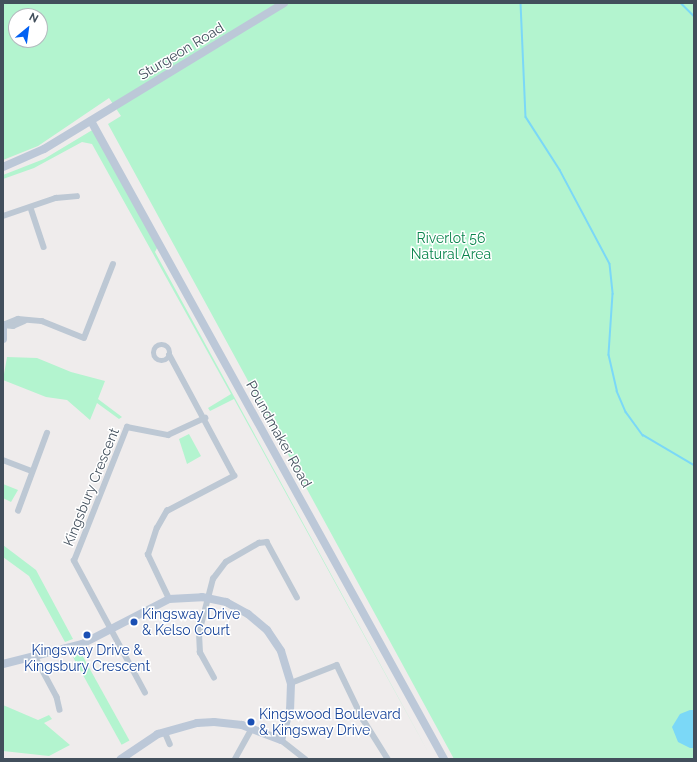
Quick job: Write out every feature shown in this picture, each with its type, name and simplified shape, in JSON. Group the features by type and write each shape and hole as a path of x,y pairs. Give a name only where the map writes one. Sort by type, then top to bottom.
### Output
{"street":[{"name":"Sturgeon Road","path":"3,167 32,156 284,3"},
{"name":"Poundmaker Road","path":"91,121 444,759"},
{"path":"3,216 31,208 56,198 77,196"},
{"path":"31,208 44,247"},
{"path":"3,339 3,325 13,326 24,321 42,322 84,338 114,264"},
{"path":"169,355 205,418 234,476 179,508 167,511 157,528 148,555 169,599"},
{"name":"Kingsbury Crescent","path":"111,628 74,561 123,432 128,426 150,434 168,435 205,418"},
{"path":"18,511 32,471 48,433"},
{"path":"3,460 32,471"},
{"path":"214,678 198,643 208,598 215,576 226,562 259,543 267,542 296,597"},
{"path":"3,664 36,658 82,644 169,599 208,598 233,606 261,624 281,651 291,683 289,713 280,740"},
{"path":"111,628 145,693"},
{"path":"36,658 56,697 60,710"},
{"path":"291,683 337,665 363,719 388,759"},
{"path":"121,759 144,742 165,732 214,722 252,728 280,740 305,759"},
{"path":"235,759 252,728"},
{"path":"165,732 170,744"}],"green space":[{"name":"Riverlot 56 Natural Area","path":"3,3 694,3 694,710 690,710 690,748 694,748 694,759 454,759 108,124 121,116 109,98 38,146 3,160"},
{"path":"94,129 158,246 155,252 432,759 234,399 210,411 208,408 231,394 92,144 82,142 34,168 3,179 3,175 44,159"},
{"path":"7,357 37,358 71,372 105,381 98,399 122,417 119,419 97,403 90,420 67,400 46,397 3,380"},
{"path":"189,434 201,456 187,464 179,439"},
{"path":"3,484 18,490 11,502 3,498"},
{"path":"3,545 36,570 73,639 65,642 29,576 3,557"},
{"path":"81,653 129,740 122,745 73,657"},
{"path":"3,705 38,720 49,715 52,719 44,723 70,745 49,756 3,751"}],"water":[{"path":"694,710 694,748 690,748 678,742 672,727 680,714"}],"waterway":[{"path":"521,3 526,117 560,170 610,264 613,294 609,355 617,391 626,412 643,435 694,465"},
{"path":"681,3 694,16"}],"place":[{"name":"Kingsway Drive & Kelso Court","path":"134,622"},
{"name":"Kingsway Drive & Kingsbury Crescent","path":"87,635"},
{"name":"Kingswood Boulevard & Kingsway Drive","path":"251,722"}]}
